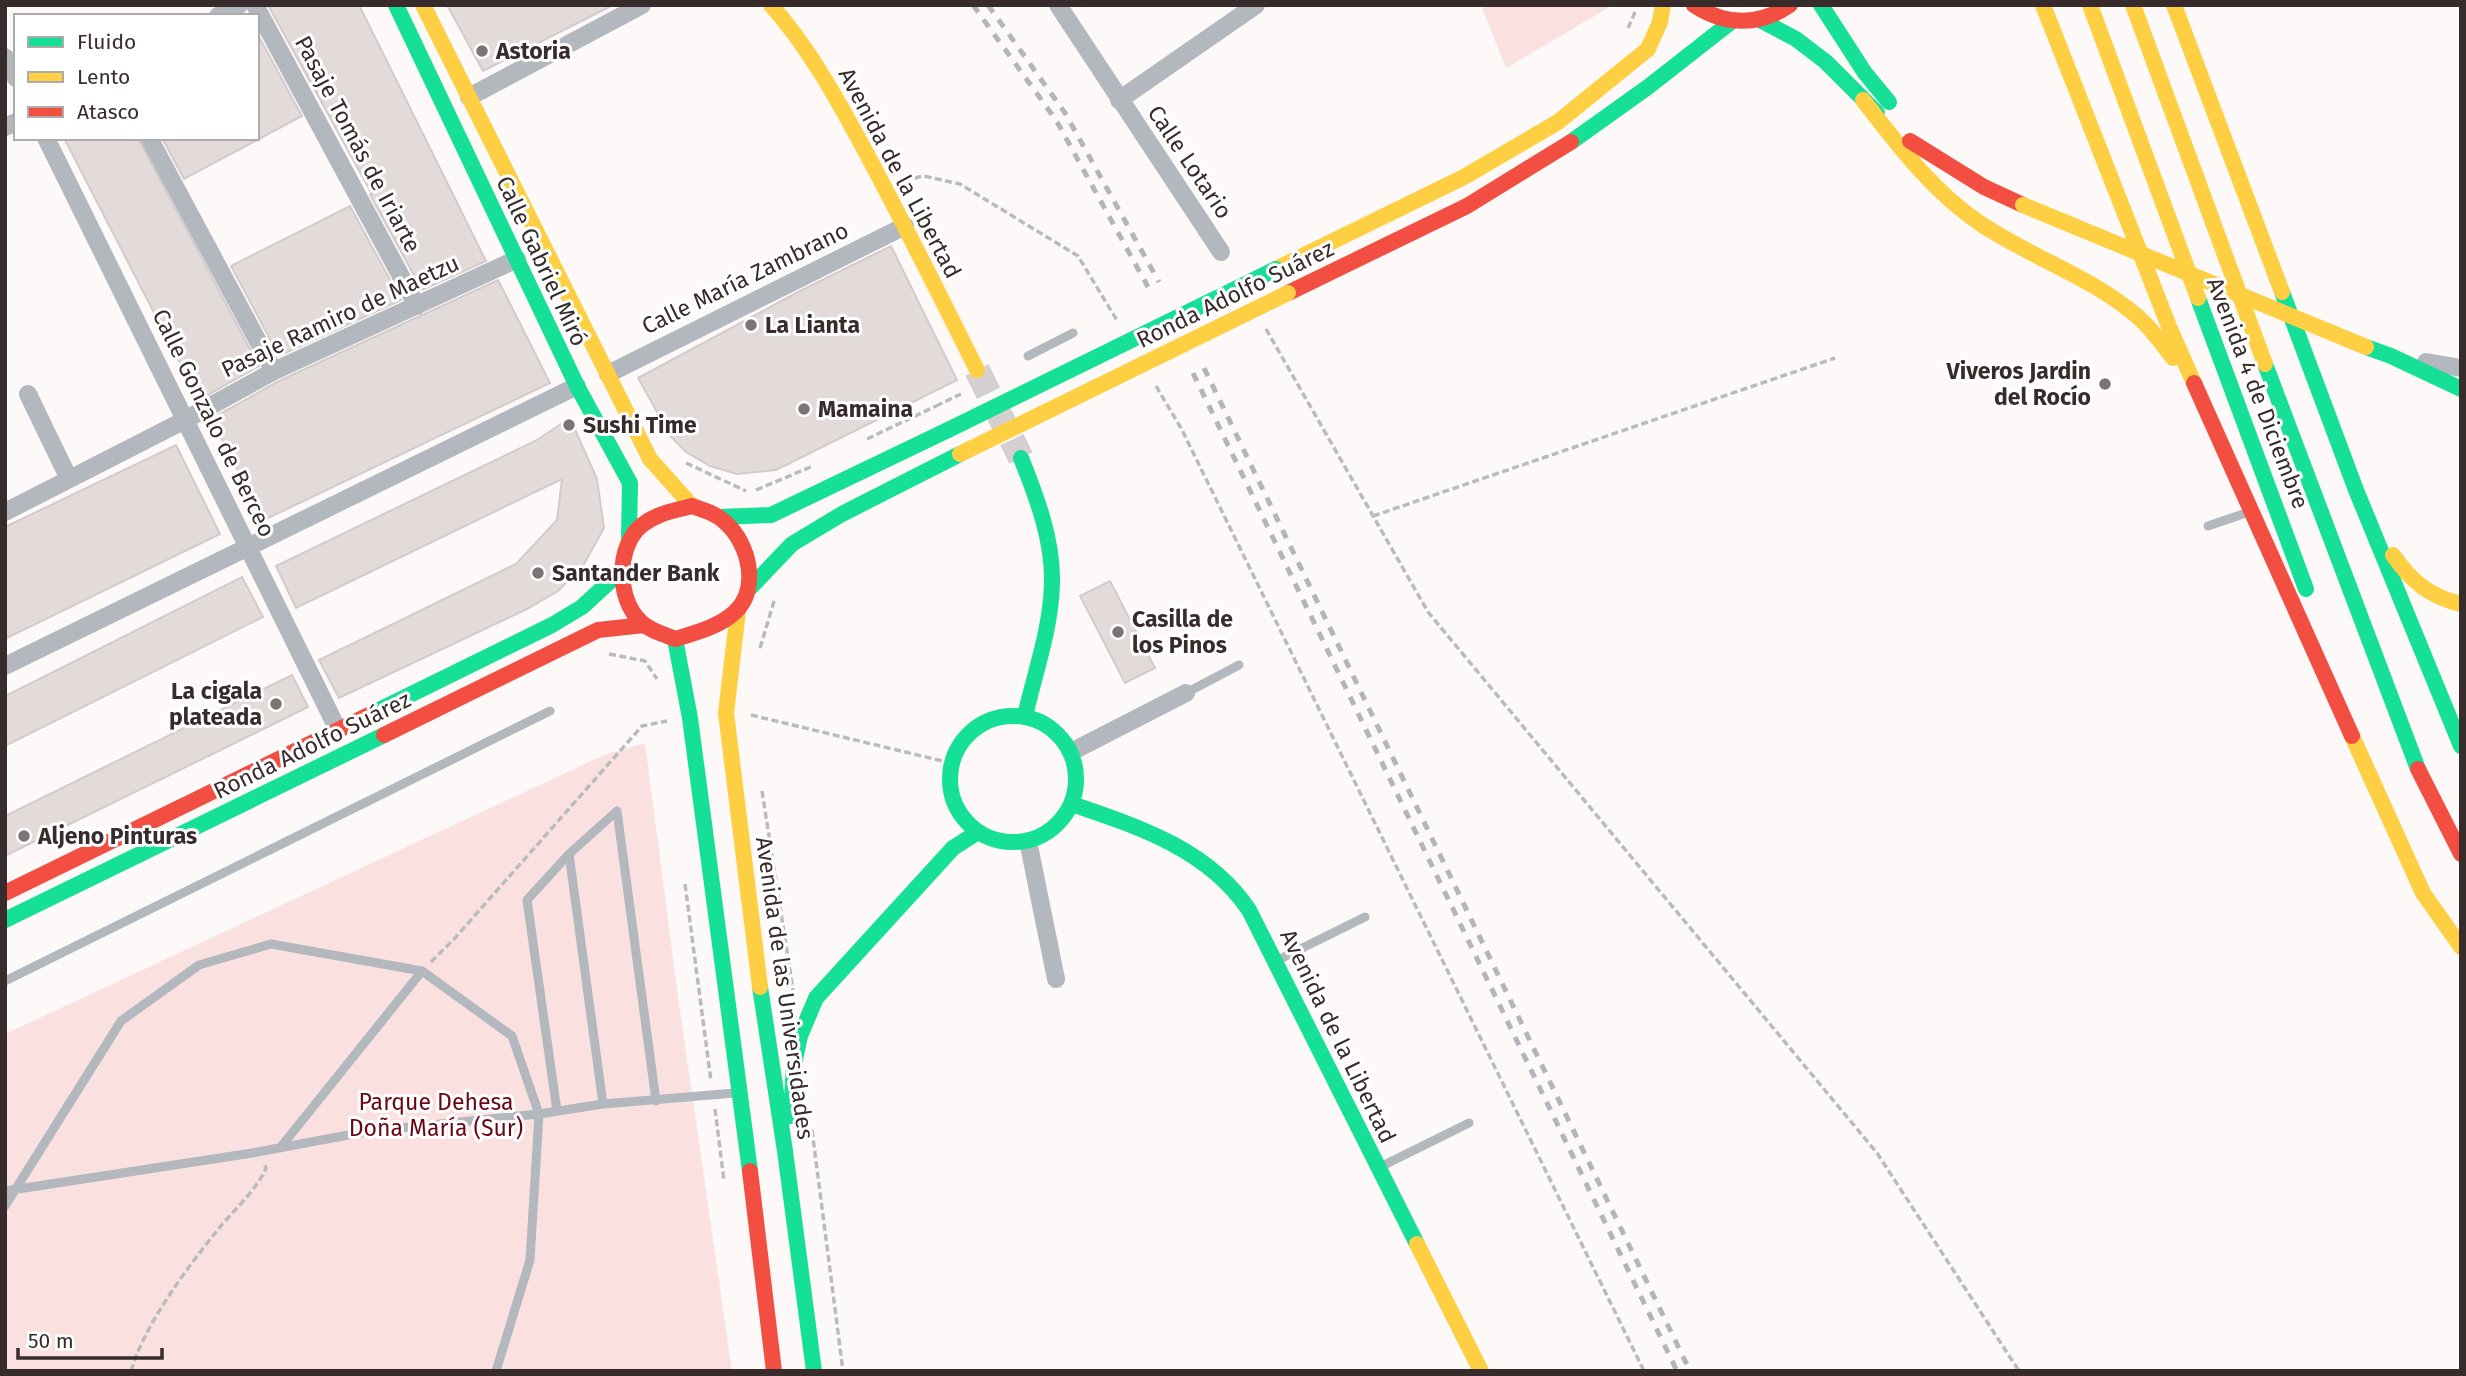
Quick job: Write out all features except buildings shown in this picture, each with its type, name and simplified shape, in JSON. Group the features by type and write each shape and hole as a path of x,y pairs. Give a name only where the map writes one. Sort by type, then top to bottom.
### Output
{"main road":[{"name":"Calle Gabriel Miró","path":"396,5 577,386 630,483 629,538"},
{"name":"Calle Gabriel Miró","path":"423,5 650,459 692,506"},
{"name":"Avenida de la Libertad","path":"771,5 814,60 886,187 977,370"},
{"name":"Ronda Adolfo Suárez","path":"719,517 771,515 1464,177 1558,122 1648,50 1660,22 1662,5"},
{"path":"1694,5 1703,13 1731,22 1746,23 1760,20 1790,5"},
{"path":"1821,5 1865,73 1896,110"},
{"name":"Avenida 4 de Diciembre","path":"2090,5 2278,512 2380,799"},
{"name":"Avenida 4 de Diciembre","path":"2133,5 2316,503 2424,784 2461,855"},
{"path":"2174,5 2188,34 2356,490 2461,746"},
{"path":"2043,6 2170,329 2423,893 2461,947"},
{"path":"1760,20 1796,39 1826,62 1863,100 1915,145 1984,187 2391,356 2461,389"},
{"name":"Ronda Adolfo Suárez","path":"749,589 792,544 842,513 1467,206 1569,144 1648,88 1731,22"},
{"path":"1863,100 1902,151 1959,208 2006,239 2093,286 2136,315 2175,361 2210,416"},
{"path":"1912,129 1948,166"},
{"path":"1021,458 1044,523 1052,584 1048,619 1025,716"},
{"path":"2356,490 2394,557 2411,581 2430,594 2461,604"},
{"path":"692,506 719,517 739,538 748,569 749,589 738,611 702,632 675,639 644,625 630,605 620,572 622,554 629,538 644,524 661,514 692,506"},
{"name":"Ronda Adolfo Suárez","path":"6,890 552,625 582,607 620,572"},
{"name":"Avenida de las Universidades","path":"738,611 726,713 759,983 785,1151 814,1371"},
{"name":"Ronda Adolfo Suárez","path":"5,920 598,630 644,625"},
{"path":"675,639 690,718 774,1371"},
{"path":"1001,716 1025,716 1044,723 1060,736 1072,752 1077,787 1072,804 1061,821 1046,834 1028,841 1002,841 978,832 963,819 949,782 951,763 961,741 979,725 1001,716"},
{"name":"Avenida de la Libertad","path":"1072,804 1151,835 1198,858 1229,882 1249,910 1276,961 1481,1371"},
{"path":"785,1151 798,1045 816,999 934,867 953,848 978,832"}],"street":[{"path":"223,14 239,5"},
{"name":"Pasaje Tomás de Iriarte","path":"256,5 417,306"},
{"path":"469,97 642,5"},
{"name":"Calle Lotario","path":"1058,5 1221,252"},
{"path":"1119,100 1256,5"},
{"path":"5,57 14,74"},
{"name":"Calle Gonzalo de Berceo","path":"47,140 338,730"},
{"path":"150,140 274,371"},
{"name":"Calle María Zambrano","path":"608,374 905,226"},
{"name":"Pasaje Ramiro de Maetzu","path":"5,512 274,371 517,259"},
{"path":"2391,356 2461,368"},
{"path":"5,666 577,386"},
{"path":"28,394 69,479"},
{"path":"1072,752 1186,693"},
{"path":"1028,841 1056,979"}],"lane":[{"path":"1028,356 1073,333"},
{"path":"2208,526 2252,511"},
{"path":"1186,693 1239,665"},
{"path":"5,981 550,711"},
{"path":"556,1111 527,900 569,854 617,811 656,1101"},
{"path":"569,854 603,1104"},
{"path":"1276,961 1365,917"},
{"path":"5,1206 10,1190 121,1021 199,965 271,944 422,971 512,1036 538,1114 530,1259 496,1371"},
{"path":"280,1148 422,971"},
{"path":"10,1190 252,1153 370,1131 538,1114 603,1104 740,1093"},
{"path":"1378,1168 1469,1123"}],"path":[{"path":"886,187 924,176 960,184 1078,256 1122,328"},
{"path":"1264,325 1428,612 1877,1153 2019,1371"},
{"path":"1373,516 1835,358"},
{"path":"1156,385 1181,428 1644,1371"},
{"path":"863,441 936,406"},
{"path":"683,461 749,493 815,465"},
{"path":"756,659 778,587"},
{"path":"753,704 752,715 951,763"},
{"path":"422,971 455,938 642,726 664,721"},
{"path":"761,782 794,996"},
{"path":"810,1117 843,1371"},
{"path":"131,1371 153,1319 215,1233 261,1180 266,1168 262,1157 252,1153"}],"green space":[{"path":"1481,5 1613,5 1506,68"},
{"name":"Parque Dehesa Doña María (Sur)","path":"645,743 678,997 732,1371 5,1371 5,1034 604,755"}],"tunnel":[{"path":"977,370 1021,458"}],"railway":[{"path":"973,5 1056,120 1148,287"},
{"path":"988,5 1065,113 1159,282"},
{"path":"1204,368 1690,1371"},
{"path":"1193,373 1677,1371"}],"traffic: fast":[{"path":"396,5 577,386 630,483 629,538"},
{"path":"1821,5 1865,73 1889,102"},
{"path":"1760,20 1796,39 1826,62 1877,113"},
{"path":"1571,142 1648,87 1731,22"},
{"path":"948,430 1276,269"},
{"path":"2282,292 2356,490 2461,746"},
{"path":"2198,298 2306,589"},
{"path":"2366,347 2461,389"},
{"path":"2265,364 2418,769"},
{"path":"719,517 771,515 948,430"},
{"path":"749,589 792,544 842,514 960,454"},
{"path":"1021,458 1047,535 1052,567 1046,634 1025,716"},
{"path":"371,714 552,625 582,607 620,572"},
{"path":"675,639 690,718 750,1171"},
{"path":"1013,716 1037,721 1058,734 1071,755 1076,779 1071,803 1058,824 1037,837 1013,842 989,837 968,824 955,803 950,779 955,755 968,734 989,721 1013,716"},
{"path":"5,920 384,735"},
{"path":"1072,804 1147,832 1193,856 1232,889 1249,910 1417,1244"},
{"path":"791,1116 794,1065 800,1036 816,998 953,848 978,832"},
{"path":"760,987 814,1371"}],"traffic: slow":[{"path":"423,5 650,459 692,506"},
{"path":"771,5 810,56 843,110 977,370"},
{"path":"1276,269 1464,177 1558,122 1648,49 1660,22 1663,5"},
{"path":"2043,5 2170,329 2194,383"},
{"path":"2090,5 2198,298"},
{"path":"2133,5 2265,364"},
{"path":"2174,5 2282,292"},
{"path":"1863,100 1917,167 1947,197 1981,224 2120,303 2148,326 2173,358"},
{"path":"2023,205 2366,347"},
{"path":"960,454 1288,293"},
{"path":"2393,555 2422,587 2461,604"},
{"path":"738,611 726,713 760,987"},
{"path":"2352,736 2423,893 2461,947"},
{"path":"1417,1244 1481,1371"}],"traffic: jam":[{"path":"1694,5 1718,17 1742,21 1766,17 1790,5"},
{"path":"1910,141 1984,187 2023,205"},
{"path":"1288,293 1467,206 1571,142"},
{"path":"2194,383 2352,736"},
{"path":"692,506 719,517 734,532 746,554 749,579 743,602 729,617 706,629 675,639 641,622 627,600 622,573 627,546 642,525 660,515 692,506"},
{"path":"384,735 598,630 644,625"},
{"path":"5,893 371,714"},
{"path":"2418,769 2461,854"},
{"path":"750,1171 774,1371"}],"place":[{"name":"Astoria","path":"482,51"},
{"name":"La Lianta","path":"751,325"},
{"name":"Viveros Jardin del Rocío","path":"2105,384"},
{"name":"Mamaina","path":"804,409"},
{"name":"Sushi Time","path":"569,425"},
{"name":"Santander Bank","path":"538,573"},
{"name":"Casilla de los Pinos","path":"1118,632"},
{"name":"La cigala plateada","path":"276,704"},
{"name":"Aljeno Pinturas","path":"24,836"}]}
